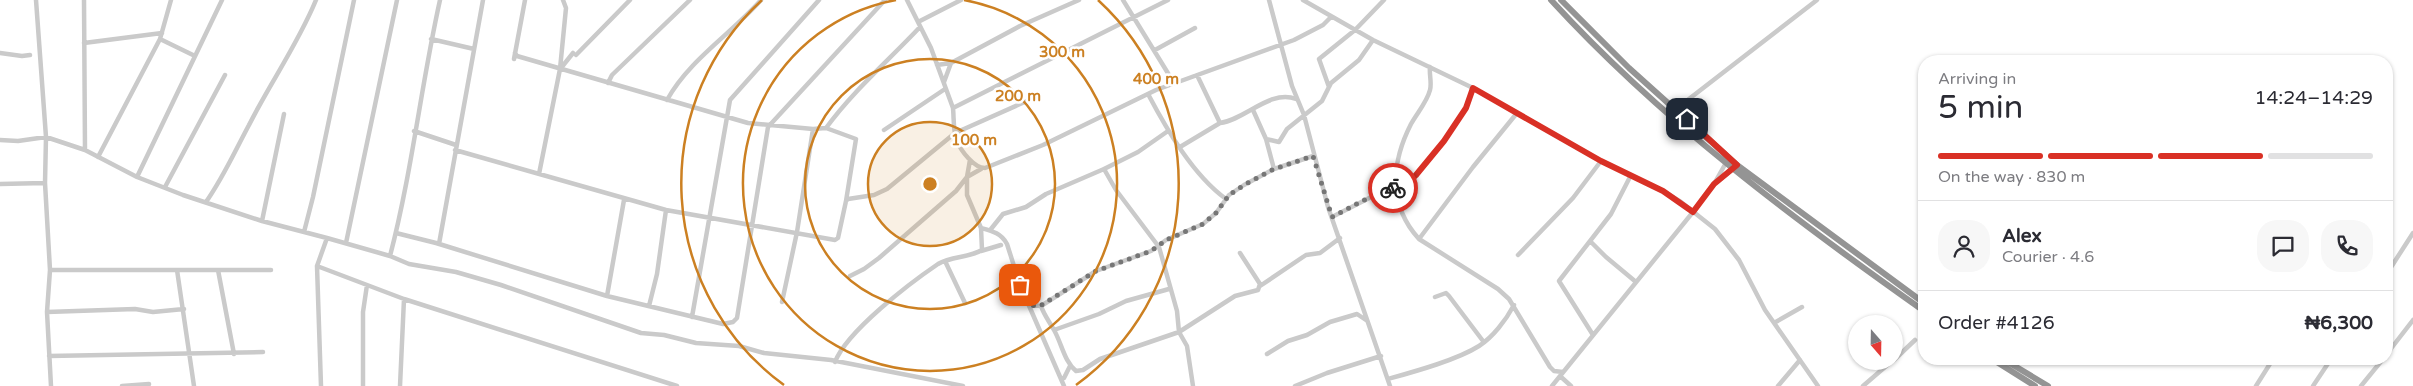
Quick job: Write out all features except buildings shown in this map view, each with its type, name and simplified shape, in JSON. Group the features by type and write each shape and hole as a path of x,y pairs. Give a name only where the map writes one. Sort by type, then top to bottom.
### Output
{"highway":[{"path":"1551,0 1629,78 1735,167 1918,306"},
{"path":"1561,0 1629,68 1676,109 1727,160"},
{"path":"1735,167 1918,299"},
{"path":"2002,365 2035,386"},
{"path":"2013,365 2048,386"}],"street":[{"path":"36,0 46,137 47,181 45,184 50,270 47,312 51,386"},
{"path":"84,0 85,150"},
{"path":"98,157 160,39 171,0"},
{"path":"137,177 222,0"},
{"path":"206,202 220,182 248,125 295,45 316,0"},
{"path":"304,232 354,0"},
{"path":"346,242 397,0"},
{"path":"390,256 440,0"},
{"path":"438,244 483,0"},
{"path":"525,0 514,56 726,115 748,123 813,129 826,128 856,139 846,201 836,246"},
{"path":"538,174 560,69 566,8 564,0"},
{"path":"560,69 630,0"},
{"path":"608,83 612,74 690,0"},
{"path":"667,100 675,85 689,69 745,18 761,0"},
{"path":"692,317 730,100 819,0"},
{"path":"396,233 607,296 723,324 733,322 738,318 754,225 766,136 770,125 885,0"},
{"path":"907,0 937,65 953,108 957,141 970,160 981,168"},
{"path":"826,128 845,102 878,71 919,25 961,0"},
{"path":"937,65 951,63 1020,26 1079,0"},
{"path":"1123,0 1174,83"},
{"path":"953,108 1168,0"},
{"path":"1269,0 1280,44 1296,99 1304,115 1313,156 1332,217 1390,386"},
{"path":"1329,87 1319,59 1356,30 1384,0"},
{"path":"1676,109 1817,0"},
{"path":"1306,1 1373,40 1473,88 1601,161 1663,191 1693,212 1715,229 1739,260 1765,310 1818,386"},
{"path":"850,276 879,258 956,191 967,177 981,168 1043,145 1174,83 1310,33 1331,17"},
{"path":"1155,50 1195,28"},
{"path":"84,43 162,33"},
{"path":"160,39 176,49 195,56"},
{"path":"431,39 474,50"},
{"path":"1266,139 1279,142 1286,129 1301,120 1304,115 1322,101 1337,77 1364,55 1373,40"},
{"path":"0,53 22,56 30,55"},
{"path":"884,130 944,87 951,63"},
{"path":"1430,67 1431,88 1410,126 1396,164 1394,187 1412,232 1419,240 1498,289 1514,305 1550,367 1561,374 1571,386"},
{"path":"165,187 225,75"},
{"path":"1197,75 1220,123"},
{"path":"1332,217 1370,197 1406,184 1416,175 1444,141 1466,108 1473,88"},
{"path":"1148,94 1168,131 1208,182 1226,198"},
{"path":"846,201 887,190 955,133 1038,96"},
{"path":"1180,147 1220,123 1253,110 1275,98 1287,96 1296,99"},
{"path":"1253,110 1266,139 1274,169"},
{"path":"1419,240 1473,167 1517,113"},
{"path":"262,220 284,114"},
{"path":"782,302 813,129"},
{"path":"414,131 456,148 624,200 710,218 835,240 838,238"},
{"path":"991,229 1003,214 1026,206 1046,194 1104,170 1138,152 1168,131"},
{"path":"0,140 29,140 46,137 85,150 137,177 206,202 262,220 346,242 409,264 448,270 640,333 664,335 696,343 726,344 764,353 835,362 963,386"},
{"path":"1028,305 1040,306 1096,271 1159,247 1166,240 1203,224 1229,195 1244,185 1274,169 1313,156"},
{"path":"970,160 967,177 967,195 981,228 983,245 981,251"},
{"path":"1552,386 1693,212 1714,184 1727,160"},
{"path":"1518,255 1573,198 1601,161"},
{"path":"1714,184 1735,167"},
{"path":"1104,170 1116,190 1159,247 1169,289 1177,310 1179,332 1187,346 1193,386"},
{"path":"1593,335 1558,281 1591,242 1610,214 1631,175"},
{"path":"0,184 45,184"},
{"path":"607,296 624,200"},
{"path":"649,306 657,274 666,210"},
{"path":"981,228 991,229 1004,239 1007,244 1028,305 1064,386"},
{"path":"2393,264 2413,233"},
{"path":"322,386 317,266 327,238"},
{"path":"1040,306 1054,330 1070,366 1076,371 1083,370 1100,359 1179,332 1227,300 1252,292 1306,256 1320,253 1340,238"},
{"path":"1591,242 1636,282"},
{"path":"835,362 840,349 884,306 945,261 1001,245"},
{"path":"1240,253 1260,286"},
{"path":"945,261 965,303"},
{"path":"317,266 404,299 677,386"},
{"path":"50,270 271,270"},
{"path":"177,270 194,386"},
{"path":"218,270 234,354"},
{"path":"363,386 363,312 367,285"},
{"path":"1054,330 1099,314 1126,301 1169,289"},
{"path":"1435,296 1446,293 1484,341"},
{"path":"400,386 404,299"},
{"path":"1388,378 1418,371 1479,346 1508,316 1514,305"},
{"path":"1774,323 1802,307"},
{"path":"47,312 105,312 135,309 154,312 184,309"},
{"path":"1267,354 1288,341 1307,335 1322,326 1349,315 1356,314 1368,321"},
{"path":"2393,346 2413,320"},
{"path":"1903,351 1915,340"},
{"path":"49,356 263,352"},
{"path":"1295,386 1327,372 1381,356"},
{"path":"1778,386 1800,360"},
{"path":"2256,386 2269,365"},
{"path":"2313,386 2327,365"},
{"path":"2360,386 2378,365"},
{"path":"1064,378 1070,366"},
{"path":"1863,386 1883,370"},
{"path":"1871,381 1874,386"},
{"path":"122,386 149,384"}],"way so far":[{"path":"1020,285 1028,305 1040,306 1078,280 1112,263 1151,251 1159,247 1166,240 1203,224 1216,213 1229,195 1244,185 1274,169 1313,156 1323,183 1332,217 1370,197 1393,188"}],"route":[{"path":"1393,188 1406,184 1416,175 1444,141 1466,108 1473,88 1601,161 1663,191 1693,212 1714,184 1737,165 1687,119"}]}
